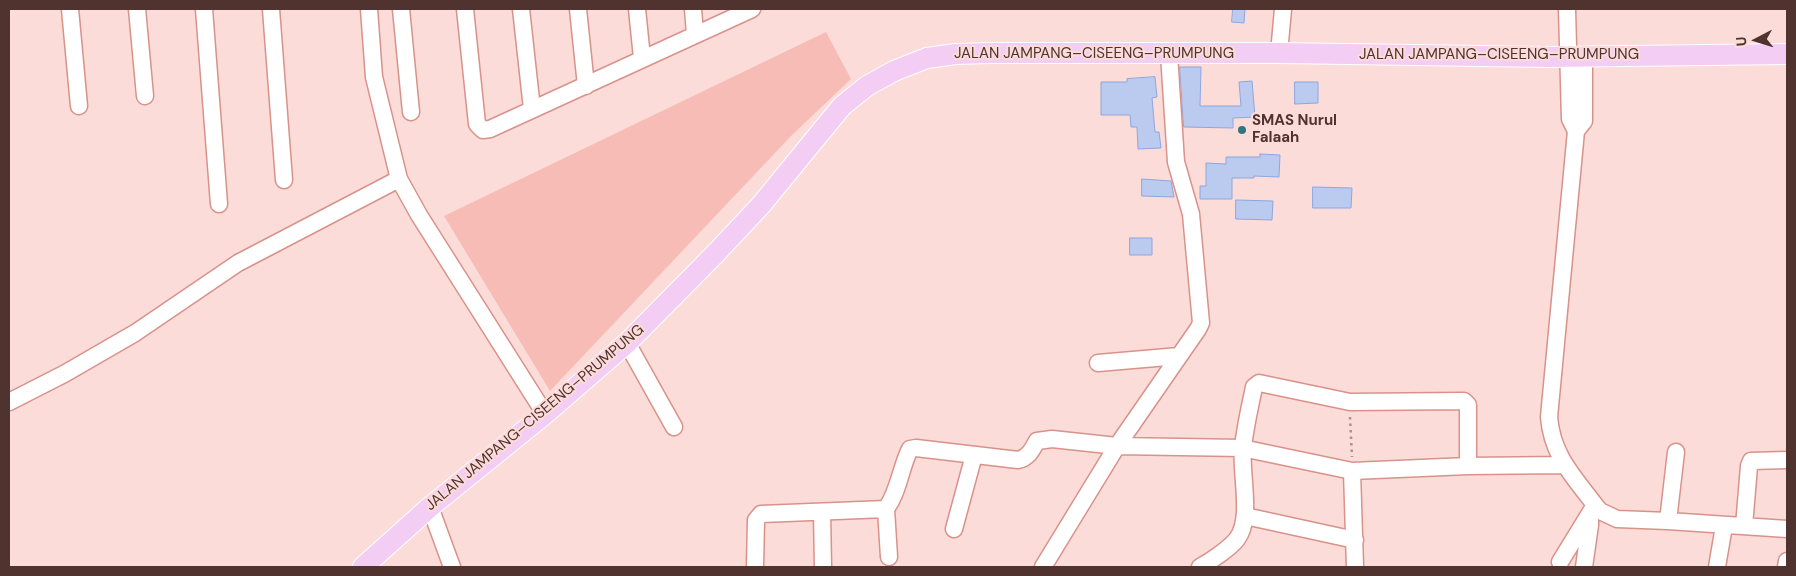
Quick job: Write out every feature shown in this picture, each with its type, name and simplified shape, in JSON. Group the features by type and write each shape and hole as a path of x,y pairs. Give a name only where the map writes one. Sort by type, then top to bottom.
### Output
{"main road":[{"name":"JALAN JAMPANG–CISEENG–PRUMPUNG","path":"363,567 430,508 627,344 716,254 761,204 842,106 866,86 894,71 927,58 956,54 1279,53 1576,56 1787,54"}],"street":[{"path":"70,9 78,106"},
{"path":"137,9 145,96"},
{"path":"204,9 219,204"},
{"path":"270,9 284,180"},
{"path":"369,9 374,77 402,185 545,414"},
{"path":"401,9 411,112"},
{"path":"465,9 477,124 483,130 490,129 586,86 642,58 751,9"},
{"path":"520,9 532,109"},
{"path":"578,9 586,86"},
{"path":"637,9 642,58"},
{"path":"693,9 695,34"},
{"path":"1279,53 1282,9"},
{"path":"1567,9 1576,56 1570,119 1576,131 1549,416 1556,451 1592,510 1584,567"},
{"path":"1043,567 1117,446 1201,323 1192,214 1176,162 1169,54"},
{"path":"9,402 64,374 135,333 238,263 402,185"},
{"path":"627,344 674,427"},
{"path":"1098,363 1179,356"},
{"path":"1204,567 1238,538 1245,516 1242,448 1254,387 1259,383 1350,402 1464,401 1468,406 1468,466"},
{"path":"888,557 886,509 895,494 910,449 925,448 1018,460 1024,459 1037,441 1052,439 1117,446 1242,448 1352,471 1468,466 1564,466"},
{"path":"1668,521 1676,452"},
{"path":"954,529 974,455"},
{"path":"1744,526 1751,461 1787,460"},
{"path":"1352,471 1355,567"},
{"path":"430,508 452,567"},
{"path":"755,567 756,520 761,514 886,509"},
{"path":"1592,510 1617,519 1787,529"},
{"path":"1560,562 1592,510"},
{"path":"822,512 823,567"},
{"path":"1245,516 1355,540"},
{"path":"1717,567 1724,526"},
{"path":"1786,567 1787,561"}],"path":[{"path":"1350,402 1352,471"}],"shaded area":[{"path":"826,32 851,79 791,136 550,391 444,216"}],"building":[{"path":"1233,9 1245,9 1244,23 1232,22"},
{"path":"1180,67 1201,67 1200,106 1241,106 1239,82 1252,81 1255,117 1233,118 1233,128 1184,127"},
{"path":"1155,77 1157,97 1152,98 1155,132 1159,132 1161,148 1138,149 1137,127 1131,127 1130,115 1101,115 1101,82 1127,82 1127,79"},
{"path":"1295,82 1318,82 1318,103 1295,104"},
{"path":"1260,154 1280,155 1279,177 1254,176 1254,178 1232,178 1232,199 1200,199 1200,186 1206,186 1206,163 1226,164 1226,157 1260,157"},
{"path":"1142,179 1171,181 1174,197 1142,196"},
{"path":"1313,187 1352,188 1351,208 1313,208"},
{"path":"1236,200 1273,201 1272,220 1236,219"},
{"path":"1130,238 1152,238 1152,255 1130,255"}],"place":[{"name":"SMAS Nurul Falaah","path":"1242,130"}]}
